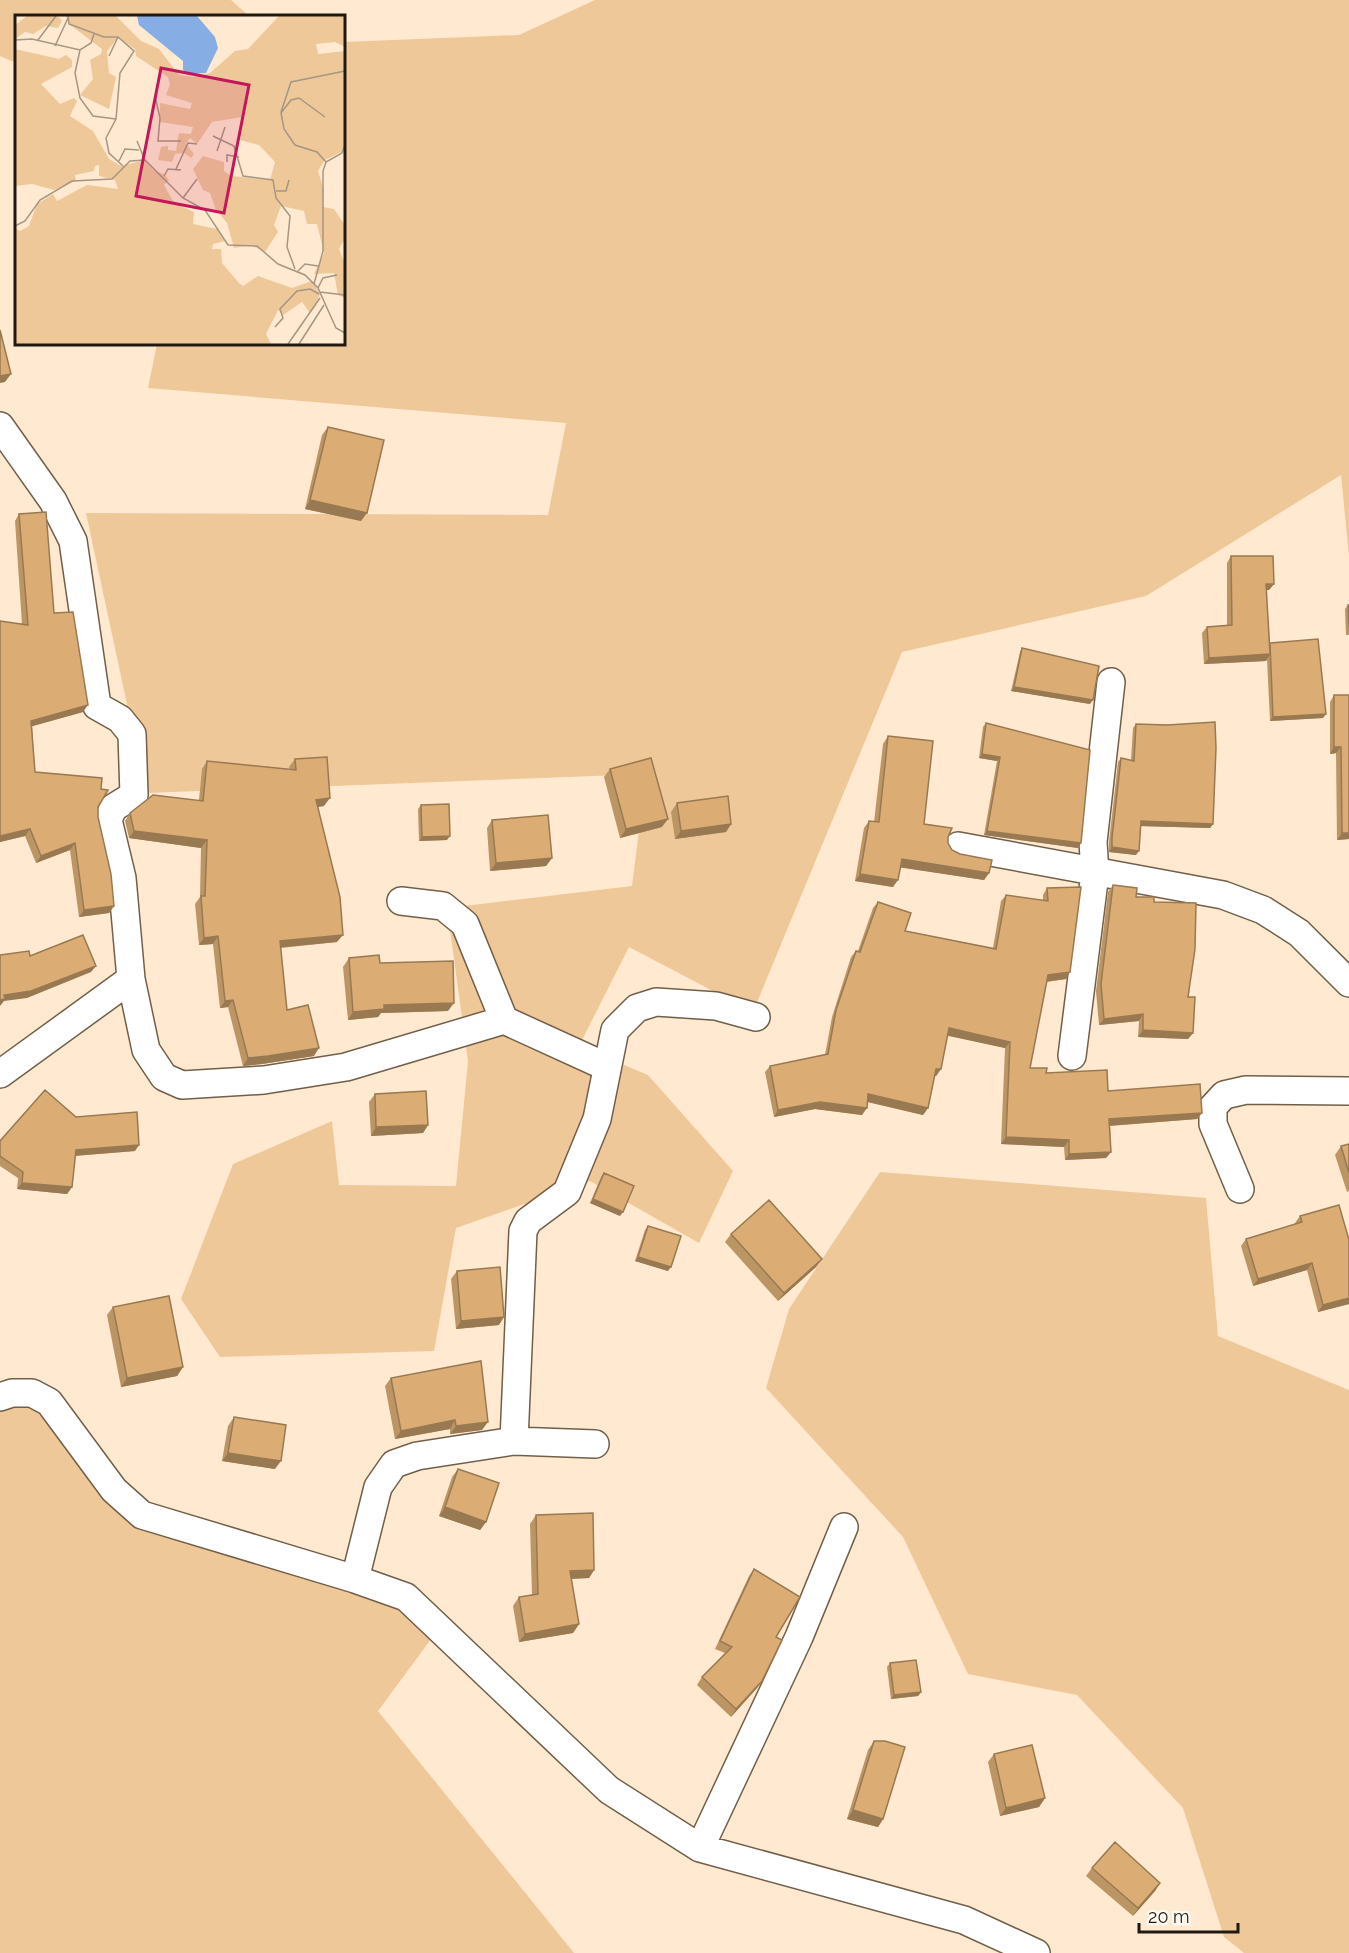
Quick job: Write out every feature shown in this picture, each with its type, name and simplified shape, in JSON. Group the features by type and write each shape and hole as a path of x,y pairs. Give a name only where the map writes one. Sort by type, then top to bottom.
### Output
{"street":[{"path":"0,426 52,501 73,541 97,706 120,718 132,734 134,795 113,808 108,820 122,878 131,979 146,1050 164,1077 182,1085 264,1080 346,1067 504,1020 607,1067"},
{"path":"1072,1056 1095,873 1093,842 1111,682"},
{"path":"958,846 1223,895 1263,910 1299,933 1349,983"},
{"path":"401,901 443,906 465,924 504,1020"},
{"path":"0,1074 131,979"},
{"path":"514,1441 523,1231 528,1221 567,1192 597,1119 615,1030 637,1008 656,1002 716,1006 756,1017"},
{"path":"1240,1189 1213,1124 1213,1107 1224,1095 1246,1090 1349,1091"},
{"path":"4,1389 32,1393 49,1402 114,1490 142,1515 356,1579 406,1597 609,1790 700,1848 964,1920 1036,1953"},
{"path":"356,1579 378,1487 394,1464 417,1456 514,1441 595,1444"},
{"path":"700,1848 799,1637 844,1527"}],"shaded area":[{"path":"0,0 231,0 248,15 15,15 15,63 0,56"},
{"path":"595,0 1349,0 1349,556 1341,475 1146,596 902,652 753,1012 629,947 579,1046 648,1075 733,1171 699,1243 590,1181 456,1228 434,1351 220,1357 181,1299 233,1164 332,1121 339,1185 456,1186 468,1061 447,908 632,886 646,774 146,793 86,513 548,515 566,423 148,388 157,345 345,345 345,42 519,35"},
{"path":"880,1172 1206,1198 1218,1336 1349,1390 1349,1953 1244,1953 1224,1937 1183,1808 1077,1695 968,1674 903,1537 766,1388 789,1309"},
{"path":"0,1399 30,1403 97,1483 176,1533 366,1567 440,1627 378,1711 574,1953 0,1953"}],"building":[{"path":"0,330 11,374 0,376"},
{"path":"328,427 384,440 367,513 310,500"},
{"path":"46,512 54,613 73,612 88,705 31,721 35,772 102,778 101,789 108,790 98,807 98,817 111,874 114,906 84,910 75,843 41,856 30,829 0,836 0,621 28,625 19,514"},
{"path":"1231,556 1273,556 1274,584 1266,584 1270,654 1209,658 1207,627 1232,625"},
{"path":"1318,639 1326,714 1273,717 1270,643"},
{"path":"1022,648 1099,666 1093,700 1014,687"},
{"path":"1334,695 1349,695 1349,833 1342,833 1341,747 1334,747"},
{"path":"1215,722 1213,824 1141,821 1139,851 1112,847 1121,758 1134,761 1136,724"},
{"path":"986,723 1090,750 1081,843 987,831 1000,757 982,754"},
{"path":"888,736 933,741 924,824 952,828 948,843 952,850 960,854 992,860 989,873 902,859 898,880 860,874 869,821 879,822"},
{"path":"327,757 330,798 316,800 340,897 343,935 280,941 287,1010 308,1005 319,1048 248,1058 233,1000 225,1001 218,936 204,938 201,896 205,896 207,840 134,831 130,813 153,795 203,801 207,761 296,770 295,759"},
{"path":"651,758 668,819 626,829 610,769"},
{"path":"728,796 731,824 681,831 677,803"},
{"path":"449,804 450,836 422,837 421,805"},
{"path":"548,815 552,858 496,863 492,820"},
{"path":"1113,885 1137,888 1136,897 1154,897 1154,902 1196,903 1195,949 1188,997 1195,997 1193,1033 1143,1030 1143,1014 1104,1019 1101,984"},
{"path":"1081,887 1070,972 1048,975 1030,1068 1047,1068 1046,1073 1107,1070 1108,1091 1200,1084 1202,1113 1109,1119 1111,1152 1069,1154 1069,1140 1006,1137 1010,1042 949,1028 941,1069 936,1069 928,1108 868,1094 867,1108 820,1102 778,1110 770,1066 828,1054 836,1010 856,951 860,952 878,902 911,913 905,931 996,949 1006,895 1048,901 1047,888"},
{"path":"83,935 96,966 31,991 4,995 5,999 0,1000 0,955 29,951 30,956"},
{"path":"379,955 380,963 453,961 454,1003 384,1005 384,1009 353,1012 349,958"},
{"path":"45,1090 76,1117 137,1112 139,1145 76,1150 72,1187 22,1183 23,1172 0,1156 0,1141"},
{"path":"426,1091 428,1125 376,1127 375,1094"},
{"path":"1349,1144 1349,1173 1341,1146"},
{"path":"604,1173 634,1186 623,1212 593,1199"},
{"path":"769,1200 822,1259 784,1293 731,1234"},
{"path":"1339,1205 1349,1240 1349,1298 1323,1305 1312,1263 1258,1279 1246,1239 1302,1222 1300,1216"},
{"path":"648,1226 681,1236 671,1267 638,1257"},
{"path":"500,1267 504,1317 461,1321 457,1271"},
{"path":"169,1296 183,1367 127,1378 113,1307"},
{"path":"481,1361 488,1422 456,1426 455,1420 401,1431 391,1378"},
{"path":"234,1417 286,1425 281,1461 228,1453"},
{"path":"458,1469 499,1483 486,1522 445,1507"},
{"path":"593,1513 594,1570 570,1571 579,1624 525,1634 519,1597 538,1594 536,1515"},
{"path":"754,1569 800,1597 776,1637 782,1640 762,1681 736,1709 702,1677 732,1647 720,1641"},
{"path":"916,1660 921,1692 894,1695 890,1663"},
{"path":"874,1741 885,1741 905,1747 883,1819 853,1810"},
{"path":"1032,1745 1045,1798 1006,1808 994,1754"},
{"path":"1115,1842 1160,1883 1138,1908 1092,1868"}]}
